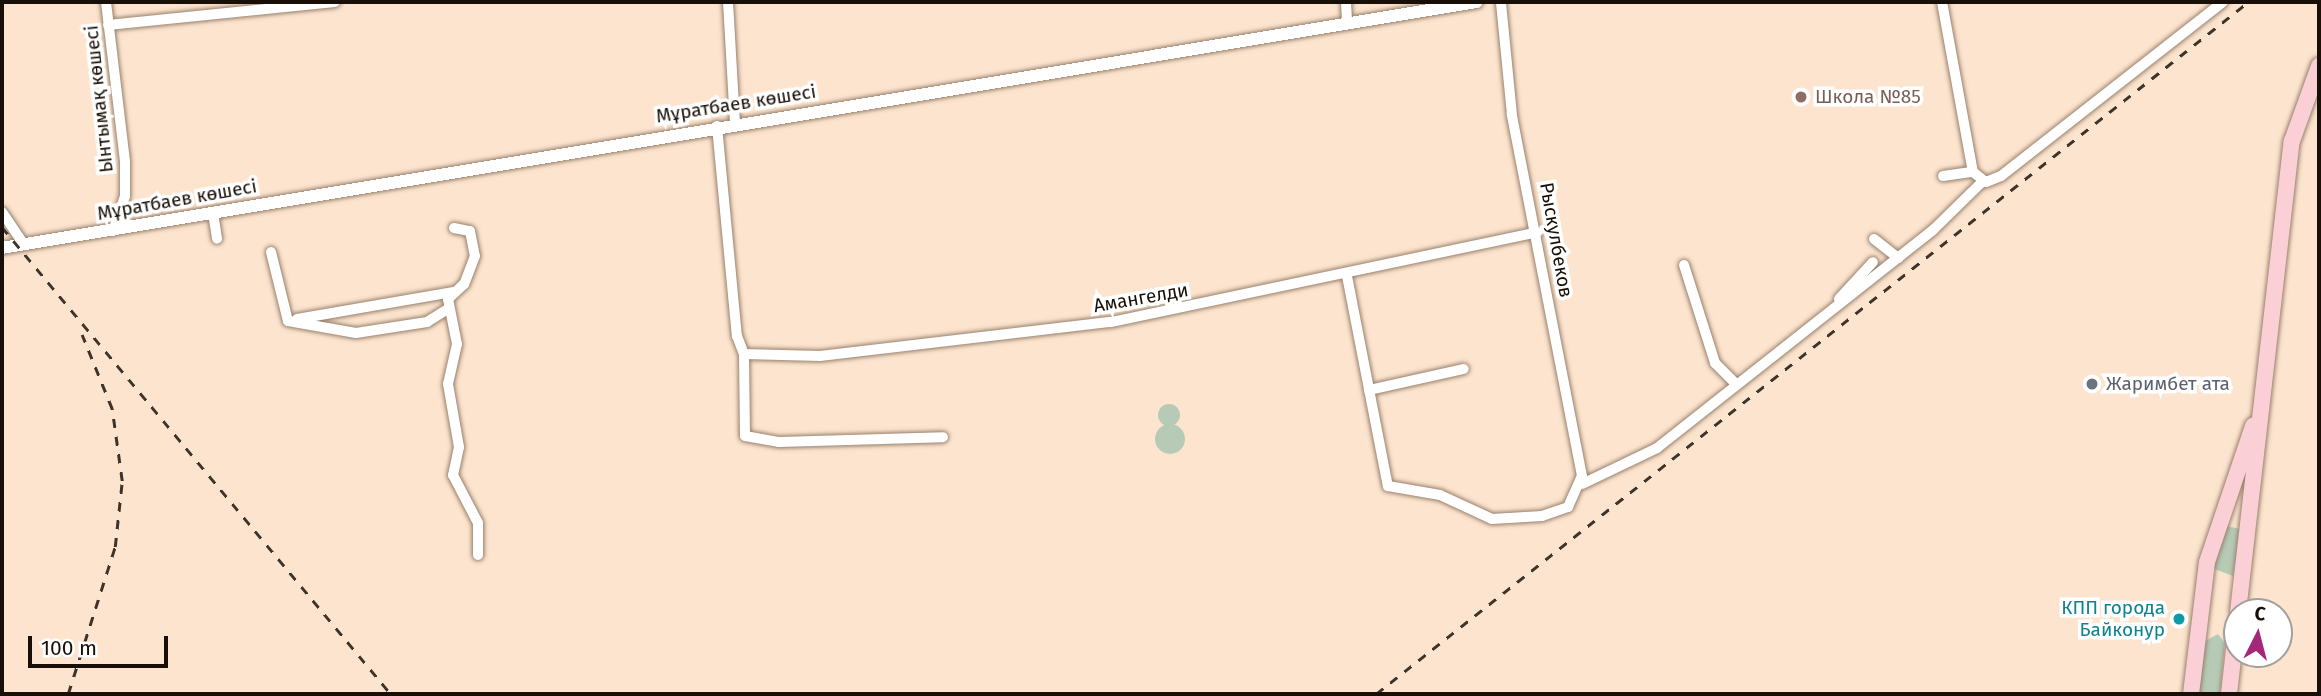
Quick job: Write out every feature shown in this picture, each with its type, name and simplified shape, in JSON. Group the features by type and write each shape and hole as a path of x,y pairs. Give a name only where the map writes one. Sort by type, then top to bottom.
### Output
{"main road":[{"path":"2240,598 2292,141 2319,66"},
{"path":"2191,694 2207,562 2265,383"},
{"path":"2229,694 2232,668"}],"street":[{"name":"Ынтымақ көшесі","path":"106,2 125,161 125,196 113,231"},
{"path":"108,25 335,2"},
{"path":"727,2 735,124"},
{"path":"1346,2 1347,22"},
{"name":"Мұратбаев көшесі","path":"2,248 1478,2"},
{"name":"Рыскулбеков","path":"1502,2 1510,103 1538,232 1582,484"},
{"path":"1942,2 1973,173 1982,181"},
{"path":"1347,276 1384,481 1400,492 1440,495 1503,520 1559,512 1582,484 1657,448 1734,382 1898,258 1982,181 2001,176 2223,2"},
{"path":"717,127 737,336 744,354 742,432 753,441 779,442 943,436"},
{"path":"1943,176 1973,173"},
{"path":"2,212 24,244"},
{"path":"213,213 217,239"},
{"path":"454,229 470,231 475,256 454,292 448,309 457,344 447,384 459,447 453,475 478,523 478,555"},
{"name":"Амангелди","path":"744,354 820,356 1016,335 1347,276 1538,232"},
{"path":"1874,239 1898,258"},
{"path":"271,253 288,320"},
{"path":"1837,305 1873,262"},
{"path":"1684,265 1715,363 1734,382"},
{"path":"288,320 454,292"},
{"path":"288,320 356,333 427,323 448,309"},
{"path":"1369,390 1464,369"}],"green space":[{"path":"1169,404 1177,407 1180,415 1177,423 1169,426 1161,423 1158,415 1161,407"},
{"path":"1170,424 1181,428 1185,439 1181,450 1170,454 1159,450 1155,439 1159,428"},
{"path":"2227,526 2240,529 2233,576 2212,568"},
{"path":"2218,634 2223,640 2220,694 2199,694 2205,641"}],"railway":[{"path":"1376,694 2248,2"},
{"path":"2,227 391,694"},
{"path":"68,694 115,547 122,481 112,409 82,335"}],"place":[{"name":"Школа №85","path":"1801,97"},
{"name":"Жаримбет ата","path":"2092,384"},
{"name":"КПП города Байконур","path":"2179,619"}]}
